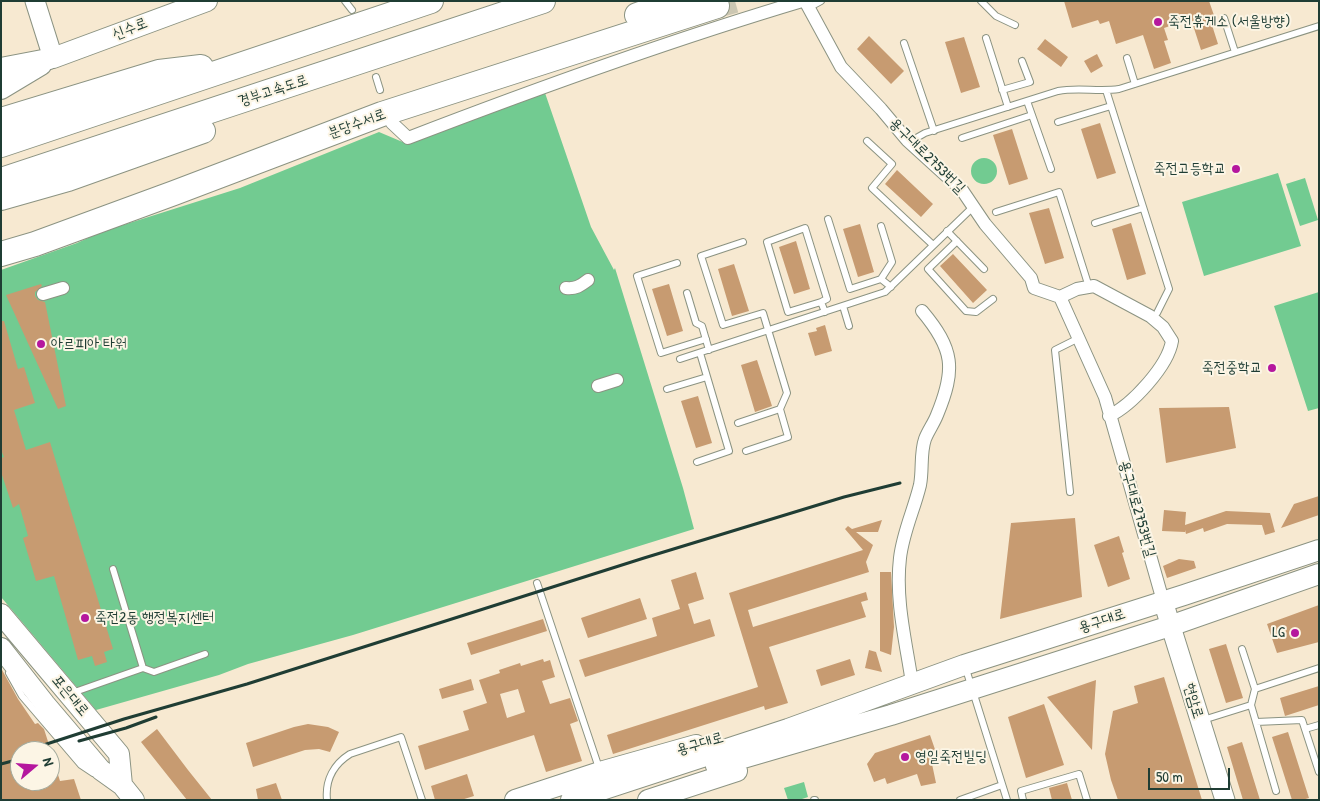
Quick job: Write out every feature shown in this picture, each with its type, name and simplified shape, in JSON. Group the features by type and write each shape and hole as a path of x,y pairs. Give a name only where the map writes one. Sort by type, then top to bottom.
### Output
{"highway":[{"path":"1,145 431,1"},
{"name":"경부고속도로","path":"1,180 544,1"},
{"name":"분당수서로","path":"1,239 111,202 322,122 678,1"},
{"name":"분당수서로","path":"1,254 35,244 174,193 382,114 717,6"},
{"path":"1,120 159,72 250,62"},
{"path":"1,198 68,179 228,122 280,89"}],"main road":[{"name":"신수로","path":"1,68 53,58 207,1"},
{"name":"신수로","path":"1,89 53,58"},
{"name":"용구대로","path":"703,763 788,729 964,665 1319,550"},
{"name":"용구대로","path":"648,800 794,752 891,715 1170,626 1319,574"},
{"name":"포은대로","path":"1,614 119,754 128,792"},
{"name":"포은대로","path":"3,657 100,770 128,792"},
{"name":"용구대로","path":"515,800 600,772 785,719 886,694"},
{"name":"용구대로","path":"703,763 891,715"},
{"path":"571,800 703,763"},
{"path":"612,800 703,763"}],"street":[{"path":"1,79 53,58 35,1"},
{"path":"392,123 408,138 536,89 717,26 805,4"},
{"name":"용구대로2753번길","path":"805,4 841,67 881,108 907,140 962,190 985,224 1032,278 1034,288 1060,297 1100,385 1163,601"},
{"path":"566,288 573,289 588,280"},
{"path":"1060,297 1077,289 1094,286 1150,316 1163,327 1172,341 1171,350 1145,387 1126,406 1109,416"},
{"path":"44,294 63,288"},
{"path":"912,683 901,613 900,560 903,538 920,484 925,441 943,398 950,366 948,352 942,339 922,311"},
{"path":"598,386 617,380"},
{"name":"현암로","path":"1163,601 1225,800"}],"lane":[{"path":"345,1 352,10"},
{"path":"805,4 821,1"},
{"path":"981,1 996,16 1015,25"},
{"path":"1224,18 1235,52"},
{"path":"907,140 911,141 934,130 1068,89 1118,89 1319,26"},
{"path":"986,38 1008,107"},
{"path":"904,43 934,130"},
{"path":"1127,58 1135,84"},
{"path":"1002,90 1030,82 1022,61"},
{"path":"376,77 380,90"},
{"path":"1106,90 1169,289 1157,313"},
{"path":"1027,101 1051,169"},
{"path":"1058,122 1111,106"},
{"path":"962,138 1032,114"},
{"path":"868,141 892,164 872,188 933,245"},
{"path":"996,212 1059,192 1089,287"},
{"path":"680,359 885,292 974,206"},
{"path":"1095,223 1143,208"},
{"path":"828,219 850,289 881,279 892,262 881,226"},
{"path":"805,228 827,300 821,302 788,312 767,242 805,228"},
{"path":"947,231 984,269"},
{"path":"957,241 928,269 966,311 976,312 993,299"},
{"path":"743,242 701,256 723,326 763,313 786,393 780,409 788,437 746,451"},
{"path":"677,263 637,276 661,353 706,339"},
{"path":"881,279 891,287"},
{"path":"687,293 696,323 702,326 709,350"},
{"path":"821,302 825,312"},
{"path":"842,306 849,326"},
{"path":"1070,492 1055,350 1079,338"},
{"path":"697,462 729,452 700,353"},
{"path":"667,389 707,377"},
{"path":"738,423 780,409"},
{"path":"113,569 143,668"},
{"path":"537,583 600,772"},
{"path":"1242,649 1255,689 1251,705 1276,791"},
{"path":"69,694 143,668 154,672 205,654"},
{"path":"964,665 1007,800"},
{"path":"1255,689 1319,668"},
{"path":"1199,721 1251,705"},
{"path":"1256,722 1302,720 1316,753 1319,772"},
{"path":"1305,729 1319,725"},
{"path":"327,800 329,778 344,758 350,754 402,737 422,800"},
{"path":"1023,800 1020,792 1079,774 1087,800"},
{"path":"960,800 1002,786"}],"green space":[{"path":"544,90 591,227 614,270 615,268 694,529 353,635 248,664 219,675 96,710 1,597 1,270 77,243 101,232 240,188 379,132 405,143"},
{"path":"984,158 993,162 997,171 993,180 984,184 975,180 971,171 975,162"},
{"path":"1278,173 1301,246 1204,276 1182,202"},
{"path":"1305,178 1318,220 1300,226 1286,184"},
{"path":"1319,292 1319,408 1308,411 1274,306"},
{"path":"804,782 808,797 799,800 788,800 784,788"}],"building":[{"name":"죽전휴게소 (서울방향)","path":"1064,1 1209,1 1216,21 1211,22 1218,44 1201,50 1191,19 1164,28 1168,40 1164,41 1171,63 1154,69 1143,35 1116,44 1109,21 1100,24 1098,20 1072,28"},
{"path":"869,36 904,71 891,84 857,49"},
{"path":"964,37 980,87 961,93 945,42"},
{"path":"1045,39 1068,57 1061,67 1037,49"},
{"path":"1097,54 1103,66 1091,73 1084,61"},
{"path":"1100,123 1116,173 1097,179 1081,129"},
{"path":"1012,129 1028,179 1009,185 993,135"},
{"path":"897,170 933,204 921,217 885,184"},
{"path":"1049,208 1064,258 1045,264 1029,213"},
{"path":"1131,223 1146,274 1127,280 1112,229"},
{"path":"860,224 874,272 858,277 843,229"},
{"path":"796,241 810,289 794,294 779,247"},
{"path":"953,254 987,290 973,303 940,266"},
{"path":"734,264 749,311 732,316 718,269"},
{"name":"아르피아 타워","path":"41,284 42,286 35,292 35,296 38,300 45,302 66,406 58,409 6,295"},
{"path":"669,284 683,331 667,336 652,289"},
{"path":"1,321 4,321 18,369 24,367 35,403 14,410 26,450 50,442 113,649 104,652 107,662 95,666 92,656 78,660 54,576 36,581 23,538 28,536 19,504 13,508 1,472 1,458 4,457 1,450"},
{"path":"825,325 832,351 815,356 808,333 817,331 816,328"},
{"path":"757,360 772,406 755,412 741,365"},
{"path":"698,396 712,443 696,448 681,401"},
{"path":"1229,407 1236,448 1166,463 1159,408"},
{"path":"1319,496 1319,515 1281,528 1294,504"},
{"path":"1164,510 1186,512 1185,525 1226,511 1270,513 1275,532 1265,535 1262,525 1227,524 1204,532 1203,528 1186,534 1185,530 1185,532 1162,531"},
{"path":"1075,518 1082,597 1000,619 1011,523"},
{"path":"882,520 878,532 856,532 873,545 866,562 869,572 748,610 753,627 866,592 868,600 861,602 866,617 769,647 788,703 765,710 764,706 613,754 607,735 758,687 729,593 863,550 845,529 848,526 852,529"},
{"path":"1119,536 1130,579 1108,587 1094,545"},
{"path":"1179,559 1194,561 1196,568 1167,578 1163,566"},
{"path":"696,572 704,599 688,604 694,624 710,619 715,636 585,677 579,660 657,636 652,618 680,609 671,580"},
{"path":"880,572 891,572 894,627 891,655 880,651"},
{"path":"640,598 647,619 588,638 581,618"},
{"name":"LG","path":"1319,605 1319,642 1277,653 1267,624"},
{"path":"543,619 547,631 471,655 467,643"},
{"path":"1226,644 1243,698 1226,703 1209,649"},
{"path":"869,650 876,652 882,672 865,668"},
{"path":"543,659 544,662 550,660 555,677 542,681 550,704 570,698 578,721 570,724 582,761 546,772 534,735 425,770 418,746 469,730 463,711 487,703 479,680 500,673 499,670 520,663 521,666","holes":["518,689 525,712 507,718 500,694"]},
{"path":"850,659 855,675 821,686 816,670"},
{"path":"1,668 18,699 35,724 38,723 44,729 48,741 10,741 10,791 60,791 60,781 74,779 81,800 1,800"},
{"path":"1164,677 1202,800 1118,800 1105,754 1113,711 1138,703 1134,686"},
{"path":"471,679 474,690 442,699 439,689"},
{"path":"1096,680 1094,710 1092,750 1047,697"},
{"path":"1319,686 1319,705 1285,716 1280,698"},
{"path":"1044,704 1064,765 1026,778 1008,717"},
{"path":"308,724 328,727 339,732 330,752 319,749 305,750 253,767 246,743"},
{"path":"157,729 212,800 187,800 141,742"},
{"path":"1288,732 1309,798 1302,800 1292,800 1272,737"},
{"name":"영일죽전빌딩","path":"930,735 939,761 932,764 936,783 921,786 917,774 887,784 885,778 874,782 867,764 875,753"},
{"path":"1242,742 1260,800 1243,800 1227,747"},
{"path":"467,774 474,796 461,800 435,800 431,786"},
{"path":"276,783 282,800 258,800 256,789"},
{"path":"1067,783 1072,800 1052,800 1049,788"}],"tunnel":[{"path":"717,6 735,1"}],"railway":[{"path":"56,741 124,719 247,684 644,558 844,497 900,483"},
{"path":"79,741 126,728 156,717"},
{"path":"1,764 10,762"}],"place":[{"name":"죽전휴게소 (서울방향)","path":"1158,22"},
{"name":"죽전고등학교","path":"1236,169"},
{"name":"아르피아 타워","path":"41,344"},
{"name":"죽전중학교","path":"1272,368"},
{"name":"죽전2동 행정복지센터","path":"85,618"},
{"name":"LG","path":"1295,633"},
{"name":"영일죽전빌딩","path":"905,757"}]}
